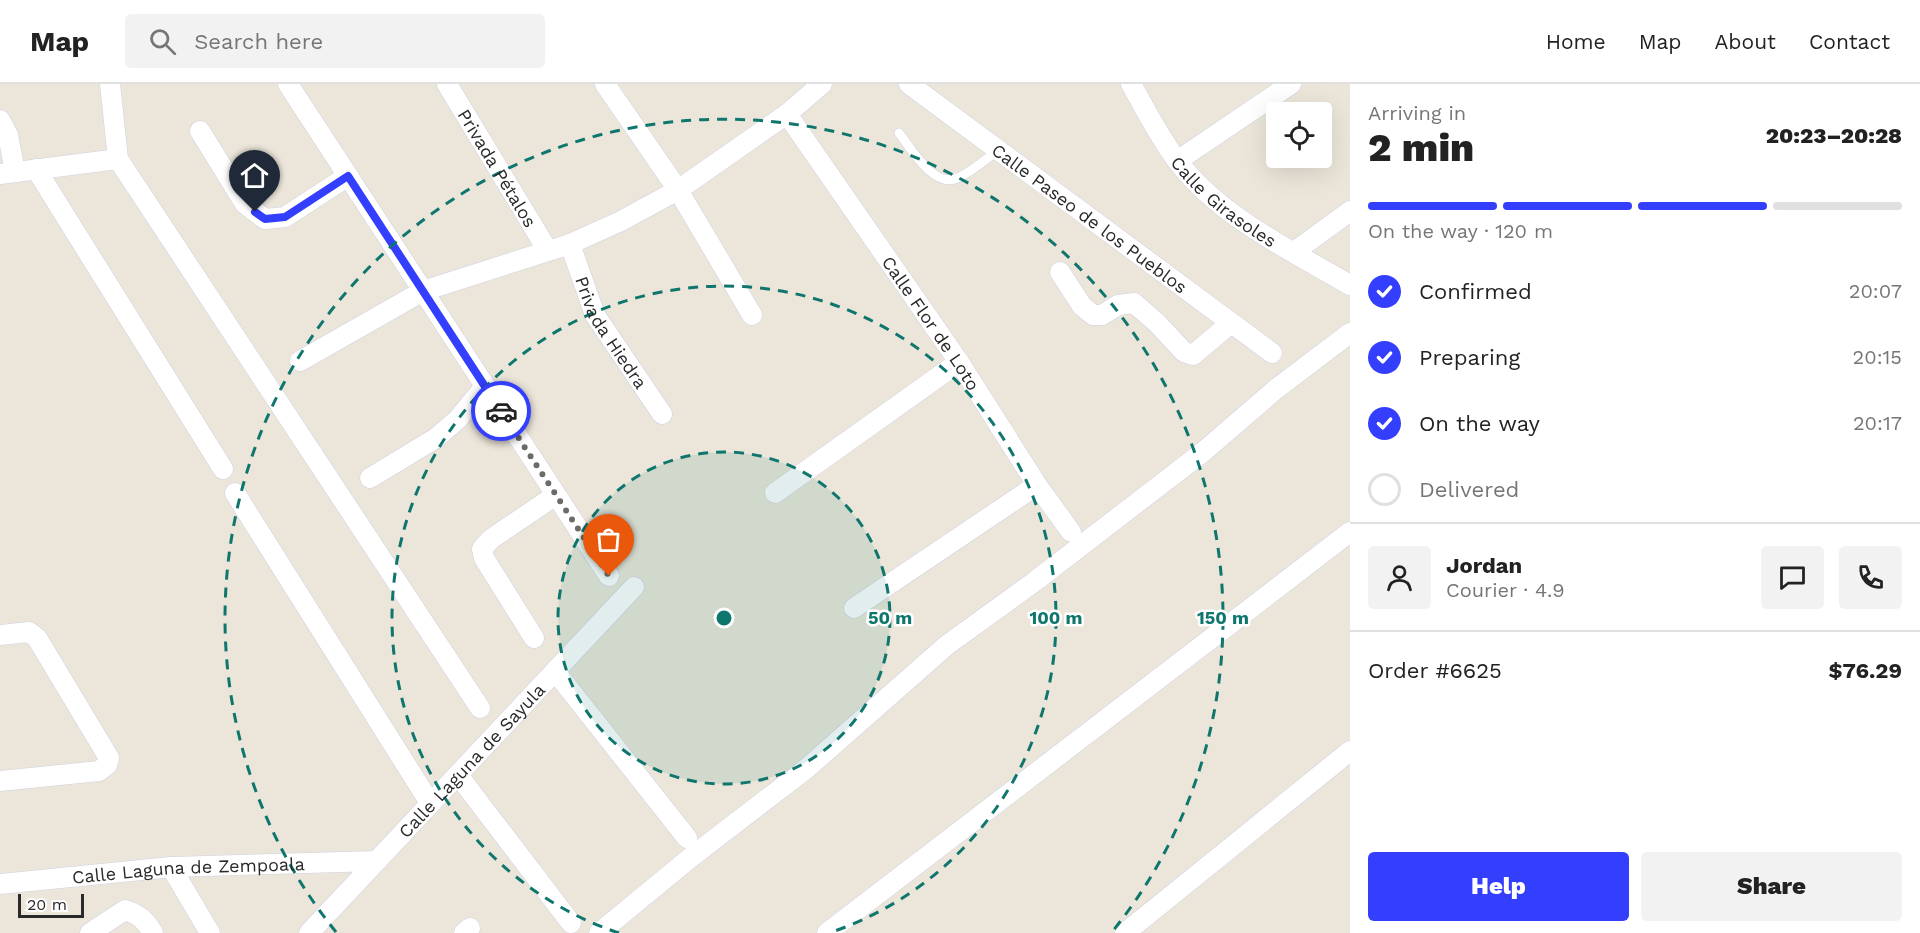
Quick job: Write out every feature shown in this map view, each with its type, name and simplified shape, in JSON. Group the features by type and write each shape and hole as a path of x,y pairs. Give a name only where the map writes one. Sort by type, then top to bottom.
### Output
{"street":[{"path":"110,84 118,159 480,708"},
{"path":"288,84 609,576"},
{"name":"Privada Pétalos","path":"447,84 548,251"},
{"path":"605,84 678,190 752,315"},
{"name":"Calle Paseo de los Pueblos","path":"909,84 1272,353"},
{"name":"Calle Girasoles","path":"1131,84 1177,161 1193,180 1238,218 1350,285"},
{"path":"1177,161 1291,84"},
{"path":"300,361 423,291 548,251 621,221 678,190 787,114 819,85"},
{"name":"Calle Flor de Loto","path":"787,114 959,362 1037,485 1071,532"},
{"path":"0,120 8,135 8,173 118,159"},
{"path":"200,131 245,204 265,219 285,217 348,176"},
{"path":"36,169 223,469"},
{"path":"1294,252 1350,211"},
{"name":"Privada Hiedra","path":"570,243 595,315 662,414"},
{"path":"1060,272 1082,306 1093,315 1102,315 1118,305 1134,303 1157,323 1184,352 1193,355 1231,323"},
{"path":"599,933 690,858 806,769 947,645 1034,582 1203,452 1276,389 1350,333"},
{"path":"775,493 959,362"},
{"path":"370,478 436,438 458,419 485,386"},
{"path":"854,608 1037,485"},
{"path":"235,493 430,803"},
{"path":"534,638 484,558 482,549 491,539 556,495"},
{"path":"827,933 1350,532"},
{"name":"Calle Laguna de Sayula","path":"309,933 634,587"},
{"path":"0,635 29,632 36,638 109,758 107,765 99,771 0,781"},
{"path":"555,671 687,838"},
{"path":"1125,933 1350,751"},
{"path":"458,775 571,923"},
{"name":"Calle Laguna de Zempoala","path":"0,884 171,867 377,861"},
{"path":"171,867 210,933"},
{"path":"90,933 125,910 145,920 153,933"}],"lane":[{"path":"899,133 923,166 940,178 954,179 999,150"}],"way so far":[{"path":"501,411 609,576"}],"route":[{"path":"255,212 265,219 285,217 348,176 501,411"}]}
